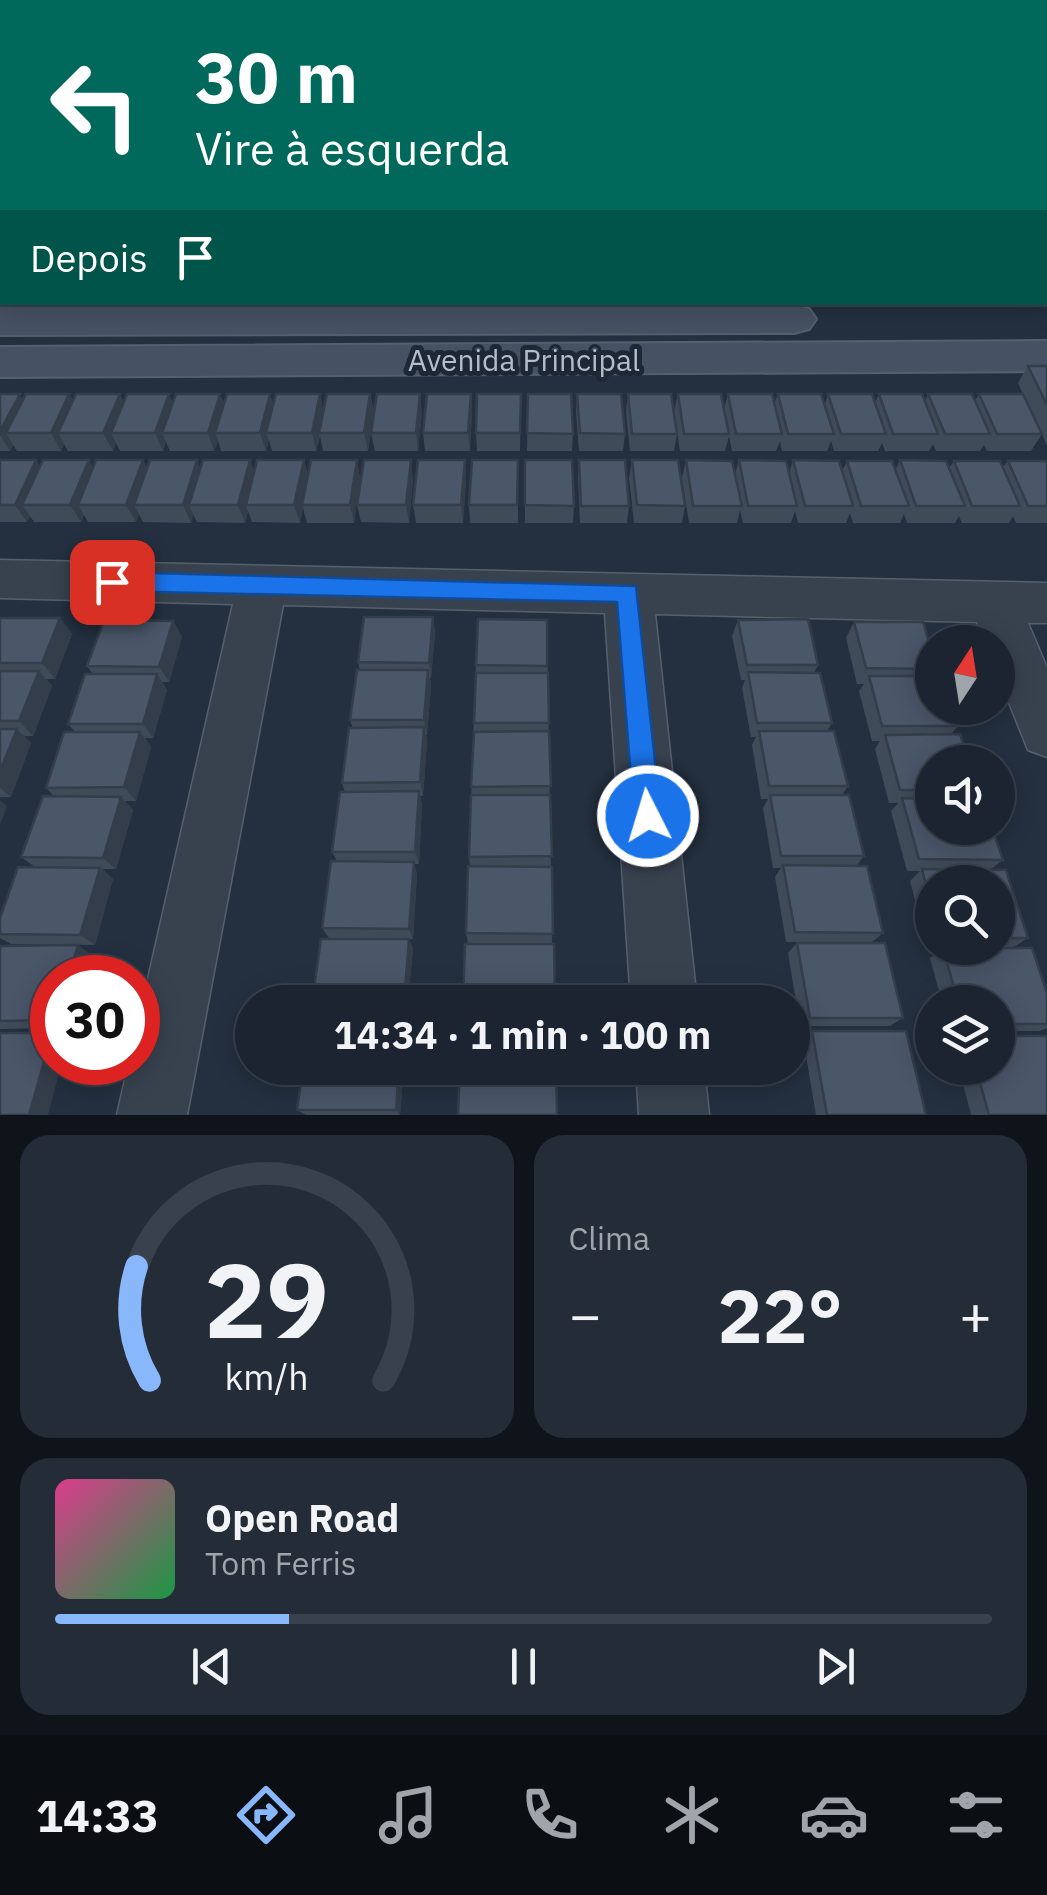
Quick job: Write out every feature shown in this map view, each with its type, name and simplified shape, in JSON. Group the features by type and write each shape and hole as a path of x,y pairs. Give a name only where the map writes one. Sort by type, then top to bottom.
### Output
{"street":[{"name":"Avenida Principal","path":"0,321 1047,319"},
{"name":"Avenida Principal","path":"0,362 1047,356"},
{"path":"0,579 1047,603"},
{"path":"152,1115 262,585"},
{"path":"628,593 663,985"},
{"path":"994,602 1047,732"},
{"path":"671,1085 674,1115"}],"building":[{"path":"1028,366 1047,366 1047,405"},
{"path":"0,394 20,394 0,431"},
{"path":"26,394 69,394 51,433 6,433"},
{"path":"76,394 120,394 103,433 58,433"},
{"path":"127,394 169,394 155,433 111,433"},
{"path":"176,394 220,394 208,433 162,433"},
{"path":"227,394 270,394 260,433 215,433"},
{"path":"276,394 320,394 312,433 266,433"},
{"path":"327,394 370,394 364,433 319,433"},
{"path":"377,394 420,394 416,433 371,433"},
{"path":"427,394 471,394 468,433 423,433"},
{"path":"477,394 521,394 520,433 476,433"},
{"path":"528,394 571,394 573,434 527,433"},
{"path":"577,394 621,394 625,434 580,433"},
{"path":"628,394 671,394 677,434 632,434"},
{"path":"678,394 721,394 729,434 684,434"},
{"path":"728,394 772,394 782,434 736,434"},
{"path":"778,394 821,394 834,434 788,434"},
{"path":"828,394 872,394 886,434 841,434"},
{"path":"879,394 922,394 938,434 893,434"},
{"path":"928,394 972,394 990,434 945,434"},
{"path":"979,394 1023,394 1042,434 997,434"},
{"path":"0,460 36,460 15,505 0,505"},
{"path":"43,460 89,460 70,505 22,505"},
{"path":"96,460 143,460 126,505 78,505"},
{"path":"150,460 197,460 183,505 134,505"},
{"path":"203,460 250,460 238,505 189,505"},
{"path":"257,460 304,460 294,505 246,505"},
{"path":"311,460 357,460 350,505 302,505"},
{"path":"364,460 411,460 406,505 357,505"},
{"path":"418,460 465,460 461,505 413,505"},
{"path":"472,460 518,460 517,505 469,505"},
{"path":"525,460 572,460 574,506 525,505"},
{"path":"579,460 625,460 629,506 581,506"},
{"path":"632,460 678,460 685,506 637,505"},
{"path":"686,460 732,461 742,506 693,506"},
{"path":"739,460 786,461 797,506 748,506"},
{"path":"793,460 839,461 853,506 805,506"},
{"path":"900,460 946,461 965,506 916,506"},
{"path":"847,461 892,461 909,506 861,506"},
{"path":"954,461 1000,461 1020,506 972,506"},
{"path":"1008,461 1047,461 1047,506 1028,506"},
{"path":"364,617 433,617 429,663 358,662"},
{"path":"0,618 60,618 42,663 0,663"},
{"path":"478,619 547,620 547,666 476,665"},
{"path":"808,619 818,665 747,665 738,620"},
{"path":"104,620 173,621 159,667 87,666"},
{"path":"854,622 923,622 924,625 915,625 915,669 866,668"},
{"path":"357,670 428,670 424,720 350,720"},
{"path":"0,671 39,671 19,721 0,721"},
{"path":"748,672 820,673 832,723 757,723"},
{"path":"476,673 548,673 549,723 474,723"},
{"path":"85,674 157,674 143,724 68,724"},
{"path":"869,676 915,676 915,725 958,726 882,726"},
{"path":"424,727 420,782 342,783 349,728"},
{"path":"0,729 17,729 0,771"},
{"path":"549,731 551,786 471,787 474,732"},
{"path":"759,731 834,731 848,786 769,786"},
{"path":"64,732 140,732 124,787 46,788"},
{"path":"960,734 964,745 915,745 915,790 900,790 885,735"},
{"path":"419,791 415,852 332,852 340,792"},
{"path":"471,795 550,795 552,856 469,857"},
{"path":"770,795 849,795 864,856 781,856"},
{"path":"43,796 121,797 103,858 21,857"},
{"path":"902,798 915,798 915,845"},
{"path":"915,845 998,845 1003,860 919,859"},
{"path":"331,861 414,862 409,929 322,928"},
{"path":"783,865 867,866 883,933 795,932"},
{"path":"468,866 552,867 553,934 466,933"},
{"path":"18,867 100,868 80,935 0,934 0,918"},
{"path":"1015,898 1028,938 1015,938"},
{"path":"321,939 409,939 405,985 314,985"},
{"path":"797,943 885,943 903,1018 810,1018 810,985 804,985"},
{"path":"465,944 554,944 555,985 464,985"},
{"path":"78,945 75,955 30,955 30,1020 0,1021 0,946"},
{"path":"1015,948 1032,948 1047,993 1047,1024 1015,1024 1015,985 953,985 948,965 1015,965"},
{"path":"812,1031 906,1031 915,1085 919,1085 926,1115 827,1115"},
{"path":"0,1033 30,1033 30,1085 37,1085 29,1115 0,1115"},
{"path":"1015,1036 1047,1036 1047,1115 989,1115 981,1085 1015,1085"},
{"path":"301,1085 398,1085 396,1110 297,1110"},
{"path":"459,1085 556,1085 557,1115 458,1115"}],"route":[{"path":"112,582 628,593 648,816"}]}
